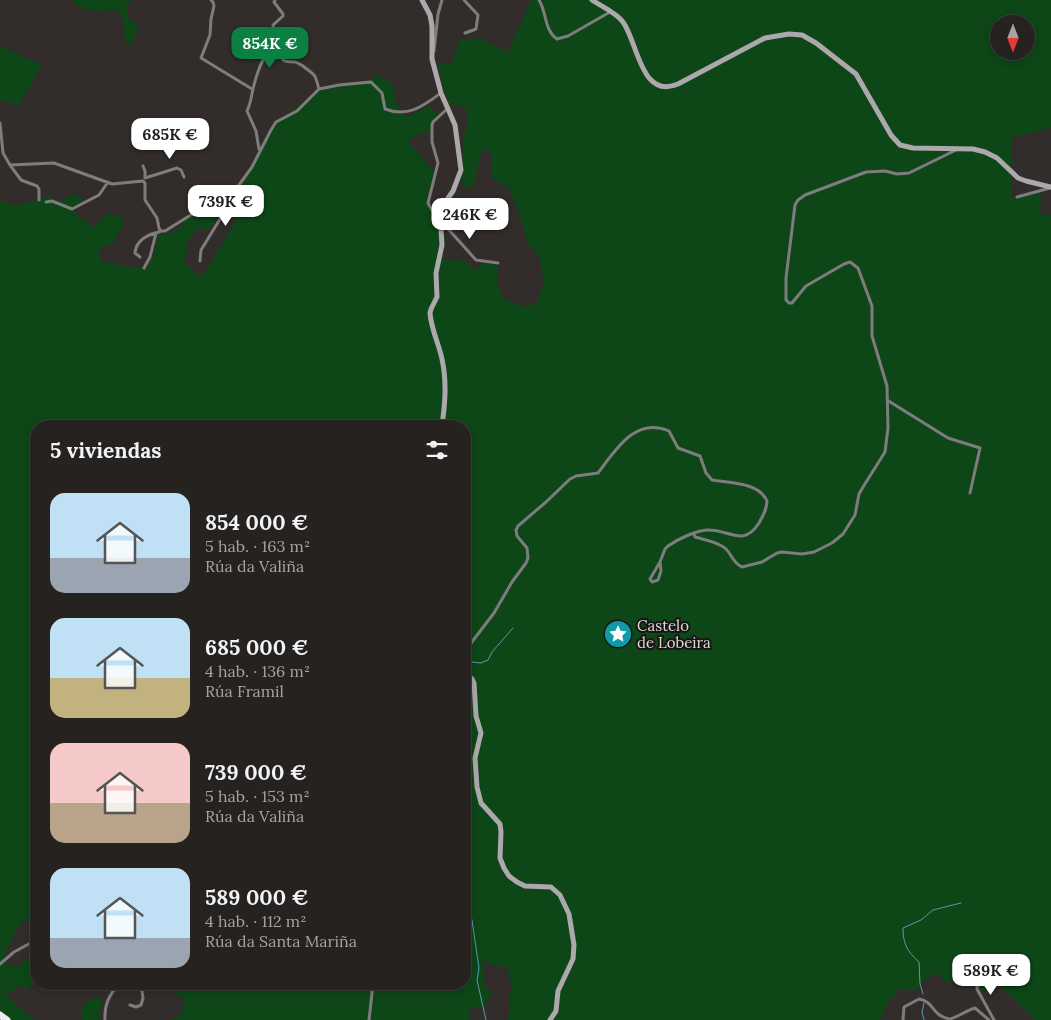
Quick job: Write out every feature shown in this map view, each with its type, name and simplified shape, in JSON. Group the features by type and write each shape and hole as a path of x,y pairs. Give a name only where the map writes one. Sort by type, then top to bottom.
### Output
{"highway":[{"path":"0,1015 7,1020"}],"street":[{"path":"211,0 214,6 210,35 201,58 252,89"},
{"path":"275,0 274,2 284,14 274,25 273,30 278,38 283,60 298,62 307,70 312,71 315,74 319,89"},
{"path":"422,0 430,15 432,59 441,93 455,125 461,170 453,191 442,207 440,222 443,239 436,273 437,297 430,313 442,359 446,388 443,420"},
{"path":"432,59 442,0"},
{"path":"464,0 478,15 476,29 465,33"},
{"path":"539,0 549,32 557,39 568,36 610,12"},
{"path":"592,0 624,23 646,74 659,86 668,87 678,84 765,38 779,34 796,34 812,40 852,69 861,80 891,135 900,145 913,148 973,149 985,152 997,158 1018,178 1051,187"},
{"path":"260,150 256,131 247,111 251,102 252,89 269,47 278,41"},
{"path":"140,257 135,253 137,244 150,235 171,228 239,185 252,167 276,122 297,110 319,89 370,82 382,93 385,108 393,112 408,113 441,93"},
{"path":"447,109 433,122 433,150 438,164 428,203 440,222 476,260 498,263"},
{"path":"0,124 3,153 21,180 37,186 39,200"},
{"path":"694,534 695,537 723,546 735,562 742,567 762,562 777,553 802,554 814,552 832,543 843,534 855,515 859,494 863,486 885,452 888,428 887,386 872,336 872,306 858,268 850,262 844,264 806,286 792,303 786,300 786,278 795,205 805,195 860,174 871,171 885,171 897,174 909,173 959,148"},
{"path":"10,165 54,163 112,184 144,180 177,168 181,170 184,177"},
{"path":"143,166 145,170 145,200 157,218 161,231"},
{"path":"46,202 52,202 72,209 99,195 108,182"},
{"path":"1017,197 1051,187"},
{"path":"200,261 201,250 225,211 226,205 221,198"},
{"path":"144,268 150,256 156,233"},
{"path":"887,399 948,438 980,448 970,493"},
{"path":"471,643 494,613 512,582 526,563 528,558 527,548 517,536 516,530 518,526 570,479 576,476 598,473 614,451 632,434 652,428 666,430 672,435 678,448 700,456 706,473 712,480 756,489 762,492 767,506 756,528 748,535 739,536 706,530 668,546 650,579 652,582 660,577 660,562"},
{"path":"471,678 474,684 476,716 481,733 475,758 477,787 481,802 500,824 500,858 504,868 517,882 526,886 551,887 560,895 569,914 574,952 573,959 558,991 556,1011 550,1020"},
{"path":"0,964 14,952 30,943"},
{"path":"978,978 977,989 994,1020"},
{"path":"105,1020 104,1012 107,1001 115,990"},
{"path":"130,1005 136,1007 141,1005 141,990"},
{"path":"369,1020 372,990"},
{"path":"903,1020 904,1007 919,999 929,1002 938,1015 950,1019 958,1018 972,1008 975,1008 989,1020"}],"green space":[{"path":"72,0 132,0 126,6 128,18 139,25 134,39 128,46 123,18 116,10 98,11 87,9"},
{"path":"531,0 1051,0 1051,128 1011,137 1012,199 1041,193 1040,214 1051,215 1051,1020 1035,1020 995,980 982,993 976,989 974,969 968,969 966,983 944,981 936,973 924,980 916,990 899,990 888,1002 880,1020 507,1020 512,989 507,965 498,966 483,961 484,985 492,993 484,1005 478,1008 470,1008 469,1020 170,1020 182,1015 184,999 173,990 471,990 471,420 30,420 30,920 26,919 16,929 2,962 16,967 30,958 30,987 28,989 20,986 5,995 34,1020 0,1020 0,200 16,206 51,196 56,203 75,194 84,201 73,206 78,217 89,223 92,228 95,228 100,220 108,214 120,216 125,224 116,236 115,241 101,247 98,254 102,262 132,267 147,267 153,257 158,235 169,234 184,225 183,219 200,209 204,212 218,203 221,213 207,232 199,226 188,241 185,264 202,277 244,208 240,190 276,124 319,89 371,82 376,74 392,84 397,105 408,117 427,106 437,112 432,130 416,135 408,142 435,172 426,202 444,232 446,242 442,259 464,261 475,270 482,264 497,264 497,282 503,298 524,307 536,303 544,284 539,256 527,242 519,212 508,187 491,178 491,152 482,149 474,185 468,189 462,184 463,138 468,124 465,107 449,104 437,65 451,63 460,40 479,38 508,52"},
{"path":"0,46 42,65 19,105 0,100"},
{"path":"96,996 101,1000 100,1020 82,1020 81,1008"}],"waterway":[{"path":"471,662 481,663 488,660 492,652 513,628"},
{"path":"923,994 920,984 919,962 906,947 903,928 921,920 933,910 961,903"},
{"path":"471,917 479,968 477,980 486,1020"},
{"path":"924,1003 922,1012 924,1020"}],"place":[{"name":"Castelo de Lobeira","path":"618,634"}]}
